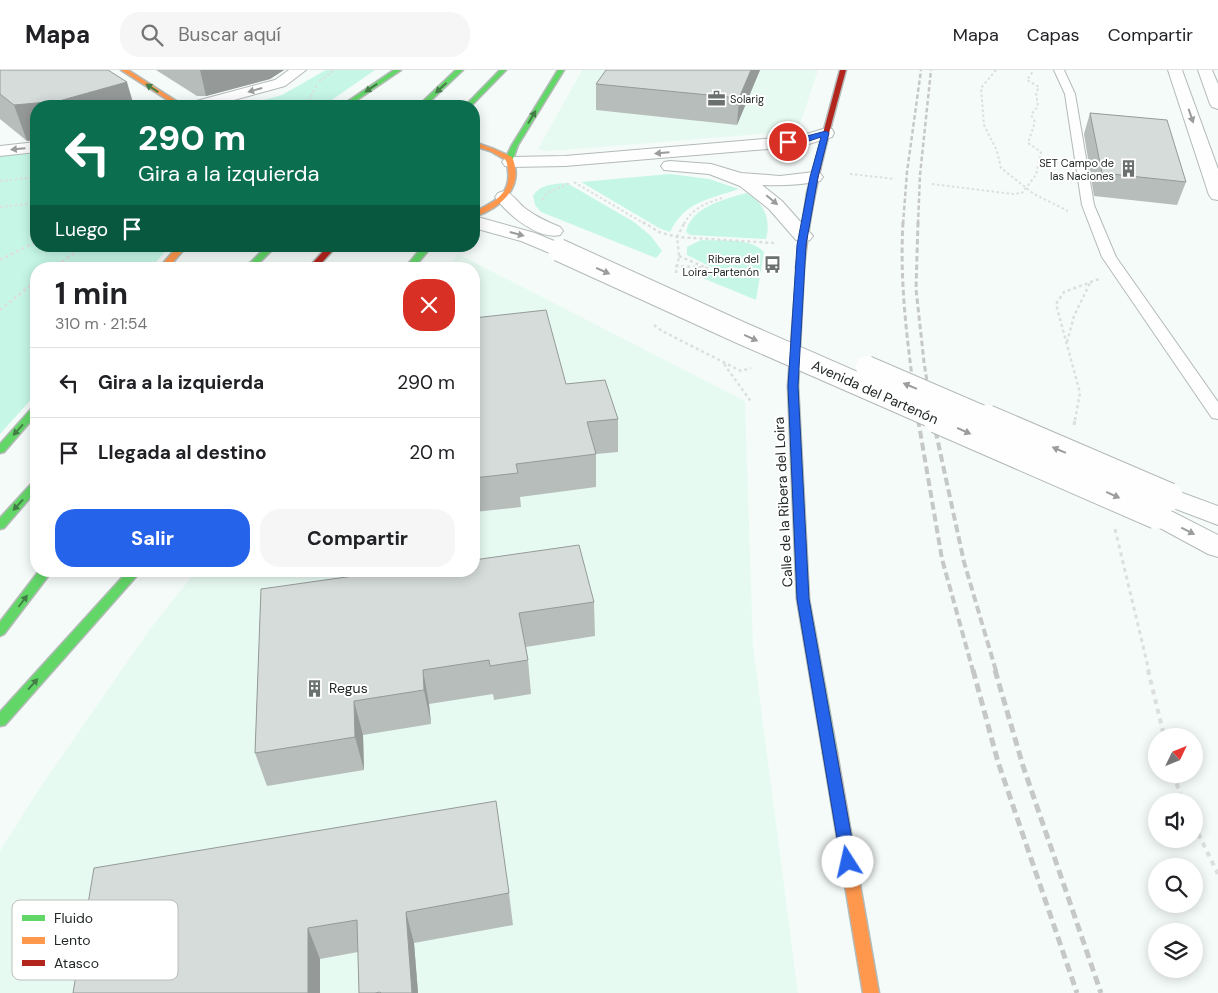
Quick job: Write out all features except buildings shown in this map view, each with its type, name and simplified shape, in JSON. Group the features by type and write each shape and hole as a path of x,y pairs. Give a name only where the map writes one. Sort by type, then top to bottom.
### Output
{"main road":[{"path":"124,70 172,100"},
{"path":"353,100 398,70"},
{"path":"428,100 460,70"},
{"path":"474,100 503,70"},
{"path":"480,212 504,197 514,187 512,167 515,145 561,70"},
{"name":"Calle de la Ribera del Loira","path":"843,70 816,173 803,236 798,270 793,386 803,599 871,993"},
{"path":"480,146 492,150 512,167"},
{"path":"168,262 178,252"},
{"path":"255,262 266,252"},
{"path":"318,262 327,252"},
{"path":"414,262 423,252"},
{"path":"0,450 30,416"},
{"path":"0,525 30,492"},
{"path":"0,631 41,577"},
{"path":"0,721 130,577"}],"street":[{"path":"217,100 280,83 299,70"},
{"path":"1175,70 1218,195"},
{"path":"1205,70 1218,104"},
{"path":"512,167 802,141 826,133"},
{"path":"512,167 684,165 707,168 739,178 780,181 816,173 808,158 796,152 763,145 743,146"},
{"path":"0,150 30,148"},
{"path":"739,178 782,208 803,236"},
{"name":"Avenida del Partenón","path":"504,197 509,205 523,216 566,245 739,332 1163,506 1218,516"},
{"name":"Avenida del Partenón","path":"480,224 566,245"},
{"name":"Avenida del Partenón","path":"1163,506 1218,547"}],"lane":[{"path":"1059,70 1070,94 1088,205 1109,257 1218,414"}],"path":[{"path":"996,70 981,88 984,125 997,151 1001,168 1026,189 1063,209 1096,222"},
{"path":"932,184 1013,194 1022,193 1026,189 1037,173 1040,152 1028,143 1035,122 1031,115 1038,106 1036,93 1039,86 1027,80 1034,74 1034,70"},
{"path":"310,100 318,81"},
{"path":"850,174 895,179"},
{"path":"0,181 30,178"},
{"path":"545,204 542,200 543,196 571,183 572,180 659,232 677,237 774,243"},
{"path":"677,237 687,218 703,204 729,195"},
{"path":"0,207 30,204"},
{"path":"0,260 30,245"},
{"path":"62,262 76,252"},
{"path":"675,266 707,268 679,256"},
{"path":"1066,343 1074,316 1090,282"},
{"path":"0,310 30,286"},
{"path":"724,364 752,403"},
{"path":"1139,628 1162,728"},
{"path":"1203,843 1218,874"}],"shaded area":[{"path":"582,70 818,70 798,131 564,150 546,151 538,149"},
{"path":"458,254 474,262 451,262"},
{"path":"480,265 745,401 753,646 798,993 0,993 0,851 37,792 150,629 191,577 480,577"}],"green space":[{"path":"326,70 375,70 332,100 264,100 282,95"},
{"path":"30,154 30,252 165,252 156,262 30,262 30,401 0,434 0,156"},
{"path":"670,174 709,179 739,189 708,199 691,207 676,222 670,232 659,228 581,182"},
{"path":"567,183 634,222 651,236 662,251 656,258 541,212 535,205 533,196 536,192 548,185"},
{"path":"746,193 758,202 765,213 768,225 766,239 690,235 686,232 689,223 702,210 719,201"},
{"path":"701,240 743,242 758,247 764,252 756,300 688,272 693,269 715,269 687,255 687,247"}],"railway":[{"path":"903,224 907,172 921,70"},
{"path":"918,224 920,175 931,70"},
{"path":"903,222 902,272 908,346 918,420"},
{"path":"918,222 916,289 933,420"},
{"path":"918,419 942,559 973,671"},
{"path":"933,419 964,562 996,671"},
{"path":"973,670 998,762 1077,993"},
{"path":"995,670 1023,766 1101,993"}],"traffic: fast":[{"path":"353,100 398,70"},
{"path":"428,100 460,70"},
{"path":"474,100 503,70"},
{"path":"509,159 515,145 561,70"},
{"path":"255,262 266,252"},
{"path":"414,262 423,252"},
{"path":"800,268 793,386 803,599 830,753"},
{"path":"0,450 30,416"},
{"path":"0,525 30,492"},
{"path":"0,631 41,577"},
{"path":"0,721 130,577"}],"traffic: slow":[{"path":"124,70 172,100"},
{"path":"480,146 509,159 513,179 506,194 500,200 480,212"},
{"path":"168,262 178,252"},
{"path":"830,753 871,993"}],"traffic: jam":[{"path":"800,268 802,243 811,193 843,70"},
{"path":"318,262 327,252"}],"place":[{"name":"Solarig","path":"716,99"},
{"name":"SET Campo de las Naciones","path":"1128,169"},
{"name":"Ribera del Loira-Partenón","path":"773,265"},
{"name":"Regus","path":"315,688"}],"route":[{"path":"788,142 802,141 826,133 814,177 798,270 793,386 803,599 848,862"}]}
